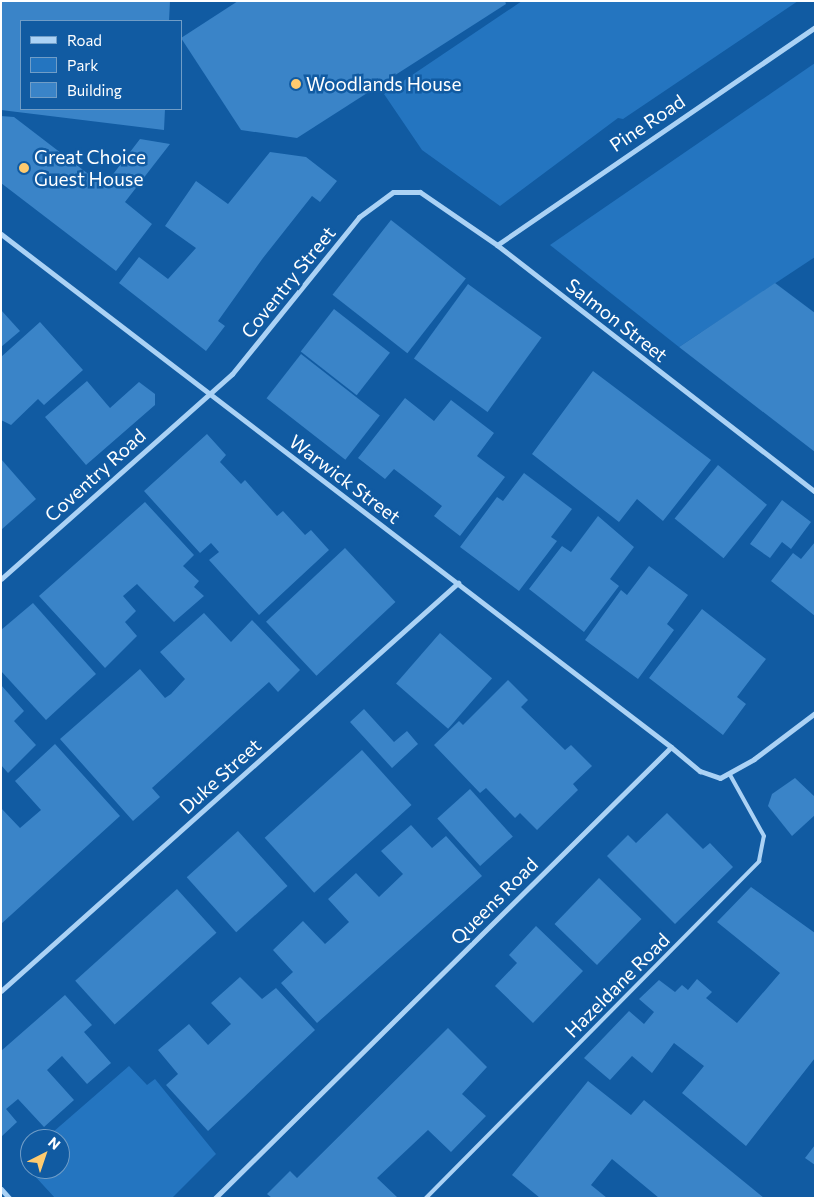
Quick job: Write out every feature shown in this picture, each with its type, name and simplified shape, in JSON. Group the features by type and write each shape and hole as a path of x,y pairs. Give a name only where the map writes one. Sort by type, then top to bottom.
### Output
{"street":[{"name":"Pine Road","path":"497,245 815,27"},
{"name":"Salmon Street","path":"393,192 420,192 497,245 815,492"},
{"name":"Coventry Street","path":"210,394 232,374 359,217 393,192"},
{"name":"Warwick Street","path":"1,234 458,582 671,747"},
{"name":"Coventry Road","path":"1,579 210,394"},
{"name":"Duke Street","path":"1,992 458,582"},
{"path":"671,747 700,771 720,778 730,775 815,713"},
{"name":"Queens Road","path":"214,1198 671,747"},
{"path":"1,1189 9,1198"}],"lane":[{"name":"Hazeldane Road","path":"426,1198 759,861 764,836 730,775"}],"green space":[{"path":"522,1 798,1 623,119 618,118 500,206 422,150 384,94"},
{"path":"815,63 815,257 679,347 550,245"},
{"path":"129,1066 147,1085 155,1079 216,1154 172,1198 55,1198 38,1179 70,1179 70,1129 57,1129"}],"building":[{"path":"1,1 170,1 169,20 20,20 20,110 165,110 164,130 1,110"},
{"name":"Woodlands House","path":"238,1 505,1 506,4 297,138 241,130 182,37"},
{"path":"1,116 14,117 104,186 140,139 170,144 125,202 152,224 116,271 1,183"},
{"path":"270,152 306,157 337,181 320,202 312,196 263,258 218,321 225,326 206,351 119,283 139,257 168,279 196,248 165,226 196,181 228,204"},
{"path":"391,220 466,278 407,353 333,295"},
{"path":"775,283 815,313 815,452 679,347"},
{"path":"468,284 542,337 488,412 414,358"},
{"path":"334,309 390,353 357,395 301,352"},
{"path":"1,310 20,331 1,347"},
{"path":"40,322 83,370 44,405 38,399 11,425 1,420 1,357"},
{"path":"301,354 380,416 345,460 267,398"},
{"path":"593,371 711,460 663,521 637,499 619,522 532,454"},
{"path":"87,381 110,408 139,382 155,394 155,405 86,465 45,417"},
{"path":"405,398 434,421 451,400 494,433 477,456 505,477 460,536 434,516 442,506 394,469 385,479 358,458"},
{"path":"207,434 226,455 220,462 241,484 245,480 277,516 283,511 305,535 311,530 329,550 259,615 209,560 219,552 211,543 200,553 144,491"},
{"path":"1,459 36,499 1,530"},
{"path":"718,465 767,505 724,558 675,519"},
{"path":"524,473 572,509 551,537 557,541 519,591 460,547 497,497 503,501"},
{"path":"782,500 811,522 791,549 782,542 770,558 750,544"},
{"path":"145,502 194,555 183,566 199,581 194,587 204,596 174,622 137,584 123,596 136,611 125,622 137,636 105,668 39,596"},
{"path":"598,516 634,547 610,579 619,586 584,632 529,589 562,546 571,552"},
{"path":"815,542 815,616 771,581 793,553 801,559"},
{"path":"345,548 395,602 316,676 266,622"},
{"path":"649,566 688,595 667,624 674,630 638,679 585,640 621,590 627,595"},
{"path":"33,603 96,674 46,720 1,671 1,630"},
{"path":"702,609 766,659 737,697 746,704 723,735 649,678"},
{"path":"204,613 231,642 252,620 300,670 278,692 269,682 152,788 160,797 133,821 60,739 140,669 165,698 171,694 185,679 160,652"},
{"path":"440,633 492,678 448,729 396,684"},
{"path":"508,680 528,700 521,707 565,750 571,745 592,766 573,784 578,790 537,830 520,813 515,818 486,788 480,793 434,745 459,721 463,725"},
{"path":"1,685 24,711 14,721 36,745 8,773 1,765"},
{"path":"364,709 394,742 407,731 418,744 392,768 350,722"},
{"path":"55,744 120,816 1,924 1,808 20,828 41,810 15,781"},
{"path":"362,750 412,805 314,893 265,838"},
{"path":"795,778 815,797 815,815 792,836 768,806 772,794"},
{"path":"470,789 513,837 480,866 437,818"},
{"path":"667,813 703,849 710,843 733,867 675,924 607,856 628,835 636,843"},
{"path":"411,825 432,848 446,836 482,876 317,1023 281,983 293,972 273,950 303,921 325,944 334,936 349,922 328,899 356,873 379,897 403,874 381,851"},
{"path":"238,831 288,886 236,932 187,877"},
{"path":"599,878 641,919 597,965 555,924"},
{"path":"751,887 815,933 815,1058 746,1146 682,1093 704,1066 674,1043 652,1073 632,1056 610,1080 584,1058 629,1011 644,1024 654,1012 639,999 659,980 675,992 682,985 688,990 697,979 712,992 706,998 737,1023 780,973 717,922"},
{"path":"177,889 216,933 115,1025 75,981"},
{"path":"536,926 583,971 533,1023 495,986 517,963 509,955"},
{"path":"240,977 262,999 276,988 315,1030 208,1131 166,1085 178,1074 158,1050 189,1024 208,1045 231,1024 211,1003"},
{"path":"65,995 92,1025 84,1032 111,1063 87,1084 62,1056 47,1070 74,1100 44,1127 18,1099 6,1109 17,1122 1,1137 1,1051"},
{"path":"448,1028 487,1067 462,1094 486,1116 451,1152 428,1130 377,1178 398,1198 272,1198 267,1194 290,1171 297,1178"},
{"path":"588,1081 631,1115 644,1100 764,1198 659,1198 612,1159 591,1185 607,1198 540,1198 512,1175"},
{"path":"815,1145 815,1165 805,1158"}],"place":[{"name":"Woodlands House","path":"296,84"},
{"name":"Great Choice Guest House","path":"24,168"}]}
